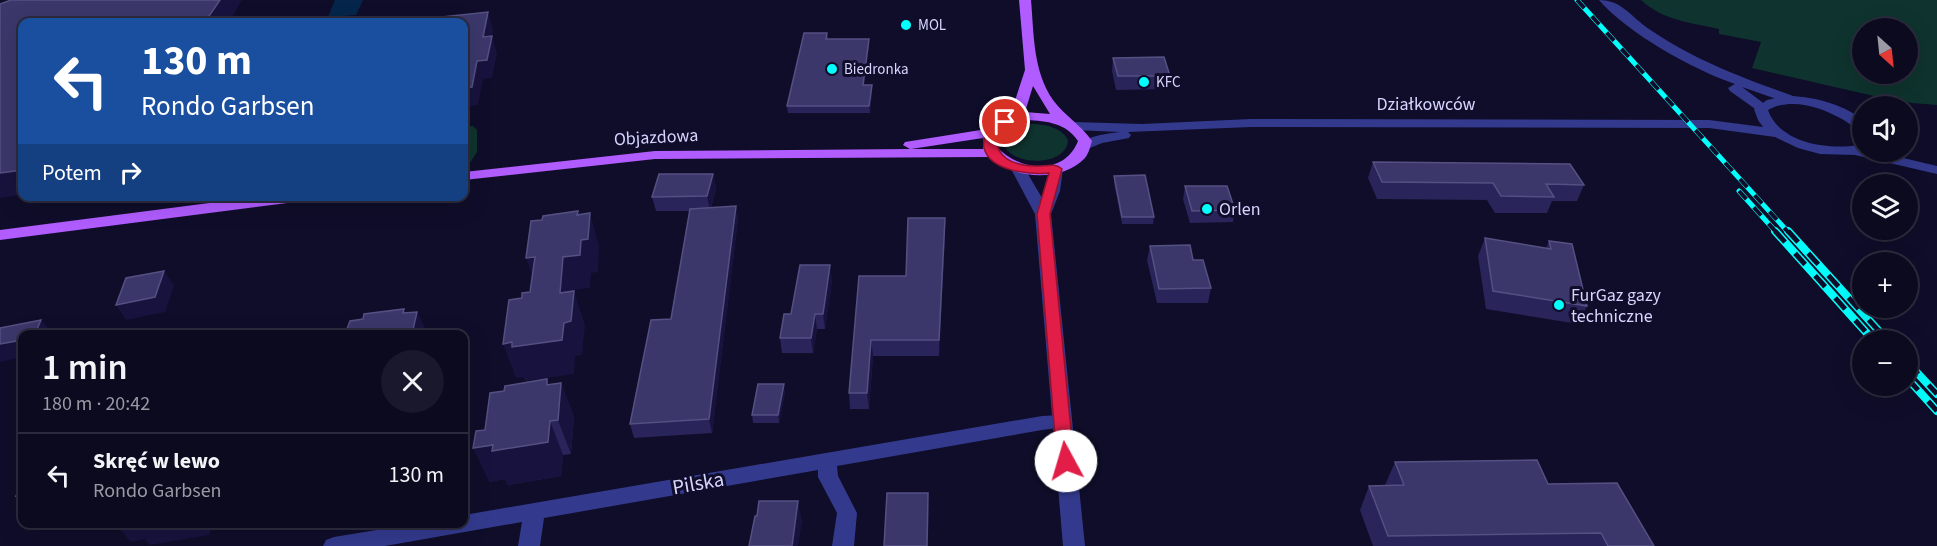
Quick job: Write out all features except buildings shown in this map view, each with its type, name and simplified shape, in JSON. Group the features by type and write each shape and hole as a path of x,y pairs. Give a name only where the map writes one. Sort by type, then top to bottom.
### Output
{"main road":[{"path":"1016,118 1031,70 1025,0"},
{"path":"1031,70 1047,100 1069,124 1082,134 1085,146 1078,159 1056,169 1036,170 1017,167 1002,161 993,153 989,147 991,133 1005,122 1016,118 1040,116 1069,124"},
{"name":"Objazdowa","path":"850,155 991,133"},
{"name":"Objazdowa","path":"468,176 655,155 993,153"},
{"path":"0,235 264,201"}],"street":[{"path":"1605,0 1645,32 1716,73 1791,100 1824,106 1852,119"},
{"path":"1716,73 1762,112 1767,124 1778,133 1811,147 1829,151 1852,149"},
{"name":"Działkowców","path":"1710,124 1762,112 1777,101 1791,100"},
{"name":"Działkowców","path":"1069,124 1142,128 1251,123 1710,124 1778,133"},
{"name":"Działkowców","path":"1085,146 1098,140 1124,135 1142,128"},
{"path":"1918,161 1937,169"},
{"path":"1909,162 1937,169"},
{"path":"1017,167 1043,214"},
{"path":"1056,169 1043,214 1074,546"},
{"name":"Pilska","path":"468,523 827,459 1061,422"},
{"path":"827,459 828,477 842,499 847,513 843,546"},
{"path":"529,546 534,512"},
{"name":"Pilska","path":"334,546 440,528"}],"green space":[{"path":"1641,0 1937,0 1937,105 1918,103 1918,96 1874,96 1752,68 1761,42 1719,34 1719,29 1678,20 1658,12"},
{"path":"1028,124 1045,125 1065,135 1068,140 1065,149 1057,156 1047,160 1035,161 1013,155 1005,148 1003,138 1012,128"},
{"path":"468,126 473,126 477,130 477,152 468,163"}],"water":[{"path":"335,0 363,0 356,15 328,17"}],"railway":[{"path":"1577,0 1789,233"},
{"path":"1739,191 1777,233"},
{"path":"1775,231 1864,330"},
{"path":"1788,231 1878,330"},
{"path":"1918,374 1937,394"},
{"path":"1918,390 1937,411"}],"place":[{"name":"MOL","path":"906,25"},
{"name":"Biedronka","path":"832,69"},
{"name":"KFC","path":"1144,82"},
{"name":"Orlen","path":"1207,209"},
{"name":"FurGaz gazy techniczne","path":"1559,305"}],"route":[{"path":"1005,122 991,133 988,140 993,153 1002,161 1017,167 1036,170 1056,169 1052,191 1043,214 1066,461"}]}
